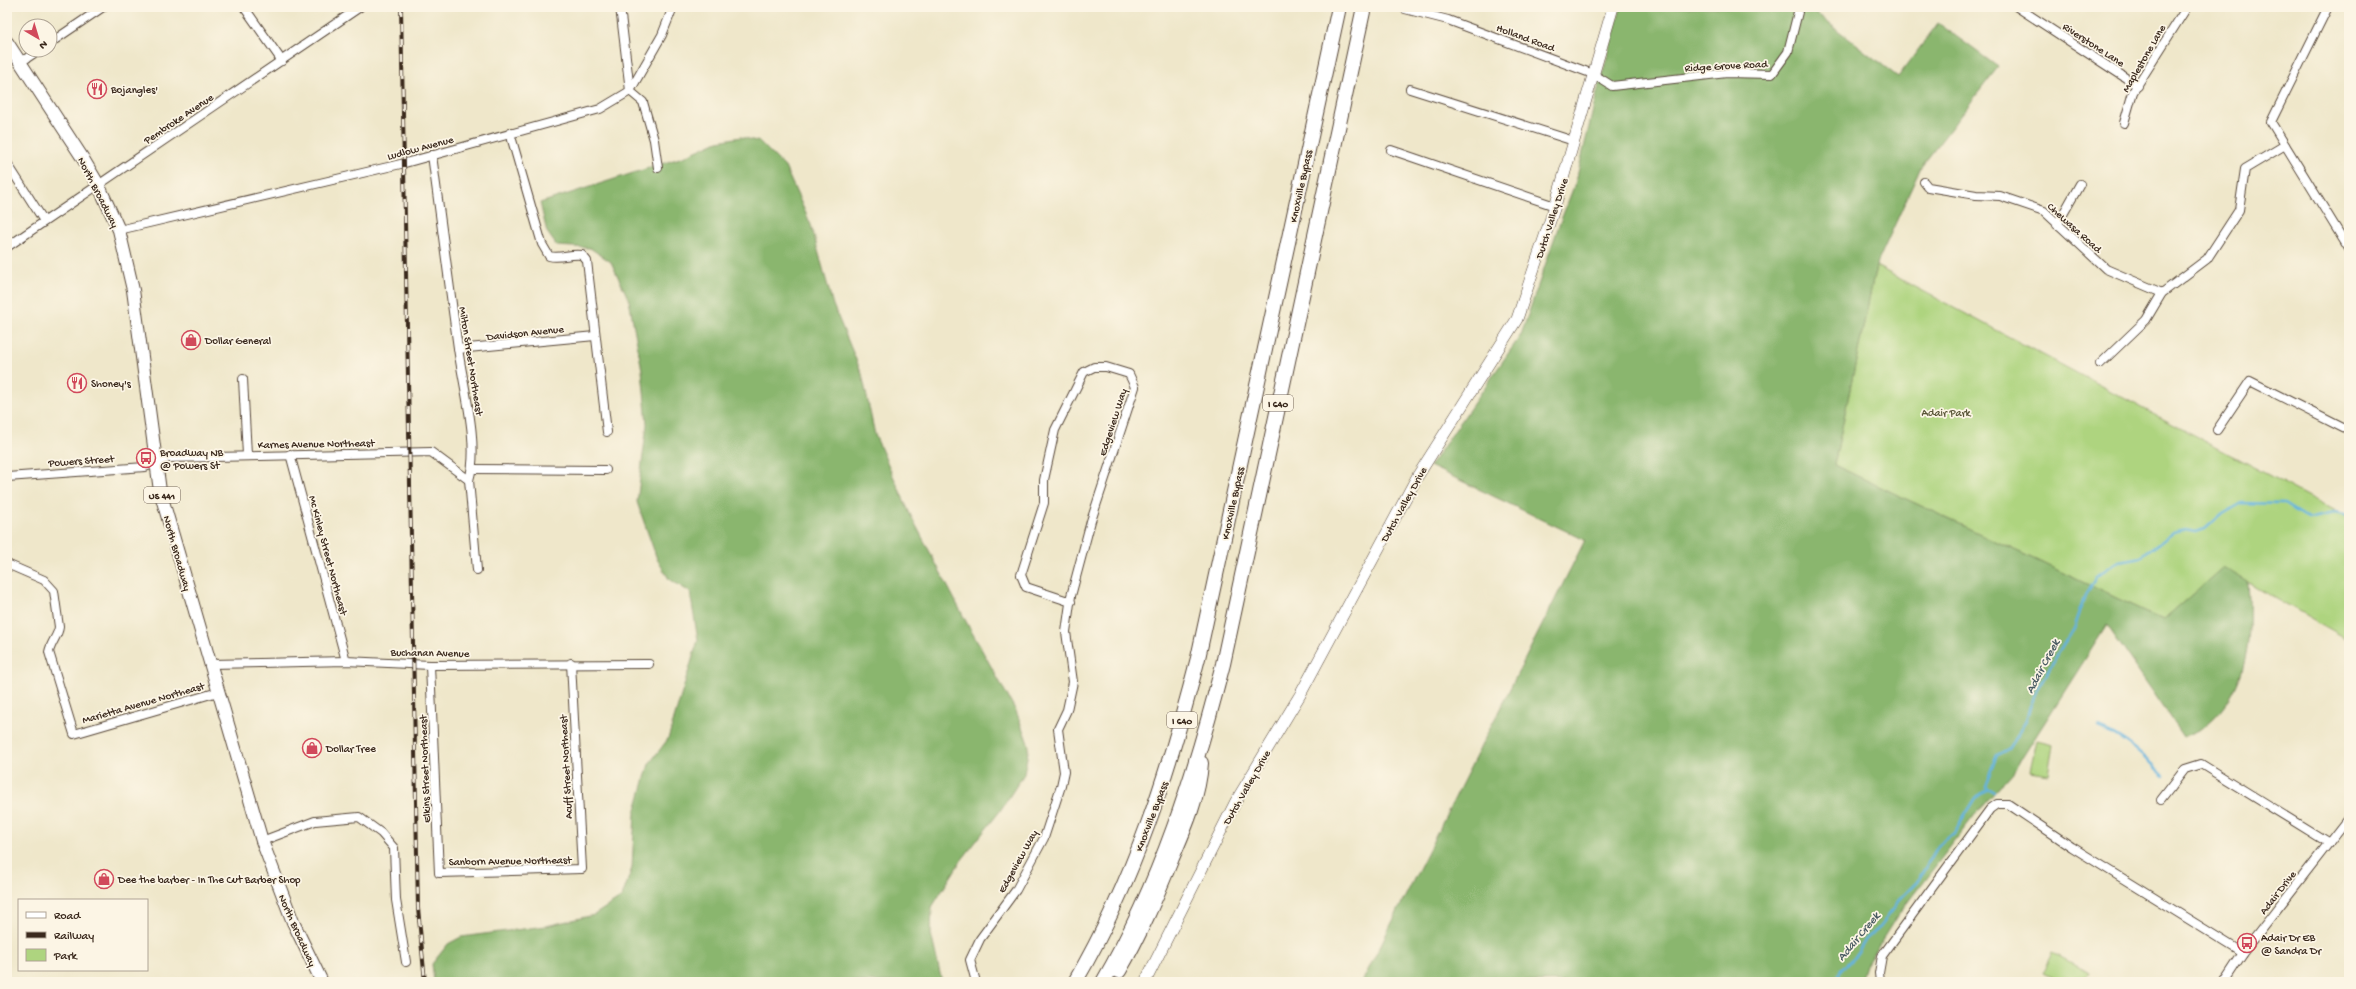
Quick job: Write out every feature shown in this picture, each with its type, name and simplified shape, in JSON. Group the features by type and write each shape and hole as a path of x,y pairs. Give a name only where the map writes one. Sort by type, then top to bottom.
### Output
{"highway":[{"name":"Knoxville Bypass","path":"1075,982 1111,911 1144,838 1168,770 1184,715 1198,658 1339,7"},
{"name":"I 640","path":"1103,982 1138,913 1165,850 1203,739 1223,664 1364,7"},
{"path":"1113,982 1155,900 1180,839 1200,783 1203,739"}],"main road":[{"name":"North Broadway","path":"7,42 98,184 119,230 132,290 160,491 262,841 293,922 322,982"}],"street":[{"path":"58,38 103,7"},
{"path":"244,7 282,61"},
{"name":"Pembroke Avenue","path":"7,247 360,7"},
{"path":"620,7 630,91 643,102 654,140 658,168"},
{"name":"Ludlow Avenue","path":"119,230 432,155 600,109 630,91 662,35 673,7"},
{"name":"Dutch Valley Drive","path":"1145,982 1236,801 1300,695 1417,477 1517,319 1555,206 1613,7"},
{"name":"Riverstone Lane","path":"2018,7 2138,86"},
{"name":"Maplestone Lane","path":"2124,123 2138,86 2187,7"},
{"path":"2328,7 2271,122 2349,249"},
{"name":"Holland Road","path":"1406,9 1448,20 1593,74"},
{"name":"Ridge Grove Road","path":"1593,74 1612,86 1727,73 1772,74 1788,52 1798,12"},
{"path":"21,62 27,58"},
{"path":"1410,89 1574,141"},
{"path":"510,133 542,244 549,256 557,258 574,253 582,255 587,261 607,432"},
{"path":"2100,364 2146,320 2162,293 2207,259 2239,210 2245,169 2284,144"},
{"path":"1391,150 1555,206"},
{"name":"Milton Street Northeast","path":"432,155 458,349 470,422 472,469 469,480 477,570"},
{"path":"7,163 44,221"},
{"name":"Chewasa Road","path":"1924,182 1928,187 2000,196 2044,211 2057,225 2106,269 2162,293"},
{"path":"2057,225 2080,184"},
{"name":"Davidson Avenue","path":"458,349 595,336"},
{"name":"Edgeview Way","path":"976,982 970,960 977,946 1016,890 1044,838 1064,772 1058,729 1067,710 1073,682 1066,632 1071,602 1091,522 1135,387 1129,374 1106,367 1094,367 1084,372 1055,430 1044,480 1044,502 1021,576 1026,587 1071,602"},
{"path":"244,379 247,455"},
{"path":"2217,430 2250,381 2349,431"},
{"name":"Karnes Avenue Northeast","path":"155,462 168,458 247,455 431,452 469,480"},
{"name":"Mc Kinley Street Northeast","path":"290,454 346,661"},
{"name":"Powers Street","path":"7,477 145,467 155,462"},
{"path":"472,469 606,470"},
{"name":"Marietta Avenue Northeast","path":"7,564 44,580 54,591 59,632 50,644 49,652 74,734 218,692"},
{"name":"Buchanan Avenue","path":"211,664 346,661 430,665 571,663 649,664"},
{"name":"Acuff Street Northeast","path":"571,663 582,869"},
{"name":"Elkins Street Northeast","path":"430,665 439,873"},
{"path":"2161,800 2185,769 2201,764 2329,843"},
{"path":"1880,982 1879,973 1882,956 1990,809 1997,804 2008,804 2072,847 2243,953"},
{"path":"262,841 315,822 359,817 381,833 394,848 396,900 406,962"},
{"name":"Adair Drive","path":"2224,982 2243,953 2349,817"},
{"name":"Sanborn Avenue Northeast","path":"439,873 582,869"}],"green space":[{"path":"1621,7 1808,7 1898,77 1938,23 1998,67 1921,167 1876,266 1834,465 2163,620 2223,567 2248,582 2249,621 2245,660 2240,678 2232,695 2221,711 2204,727 2184,737 2107,625 2013,772 1977,812 1897,916 1866,965 1862,978 1865,982 1362,982 1585,540 1430,466 1521,335 1559,225 1576,181 1597,93"},
{"path":"741,137 760,142 785,167 811,225 833,305 862,374 875,435 910,514 969,627 1016,711 1029,746 1024,774 1000,811 960,862 932,907 931,934 942,982 434,982 432,964 448,944 461,937 546,926 594,915 622,897 632,868 635,813 649,764 668,739 698,640 690,592 669,579 657,559 637,502 647,424 642,370 629,300 611,262 590,248 557,246 547,232 540,203 683,157 718,141"},
{"name":"Adair Park","path":"1876,266 2349,518 2349,640 2223,568 2163,620 1834,465"},
{"path":"2037,740 2053,744 2048,774 2030,771"},
{"path":"2053,953 2089,972 2084,982 2061,982 2043,973"}],"waterway":[{"name":"Adair Creek","path":"1837,982 1841,970 1857,954 1866,939 1878,929 1899,900 1917,882 1938,846 1954,833 1976,798 1987,788 1985,785 1997,755 2008,749 2026,721 2030,706 2038,687 2073,629 2085,595 2096,576 2119,561 2141,557 2173,533 2186,530 2196,532 2205,529 2222,514 2241,503 2284,504 2308,519 2335,513 2349,516"},
{"path":"2098,728 2117,737 2141,755 2164,776"},
{"path":"1987,788 1994,792"},
{"path":"7,979 10,982"}],"railway":[{"path":"401,7 418,908 425,982"}],"place":[{"name":"Bojangles'","path":"97,89"},
{"name":"Dollar General","path":"191,340"},
{"name":"Shoney's","path":"77,383"},
{"name":"Broadway NB @ Powers St","path":"146,458"},
{"name":"Dollar Tree","path":"312,748"},
{"name":"Dee the barber - In The Cut Barber Shop","path":"104,879"},
{"name":"Adair Dr EB @ Sandra Dr","path":"2247,943"}]}
